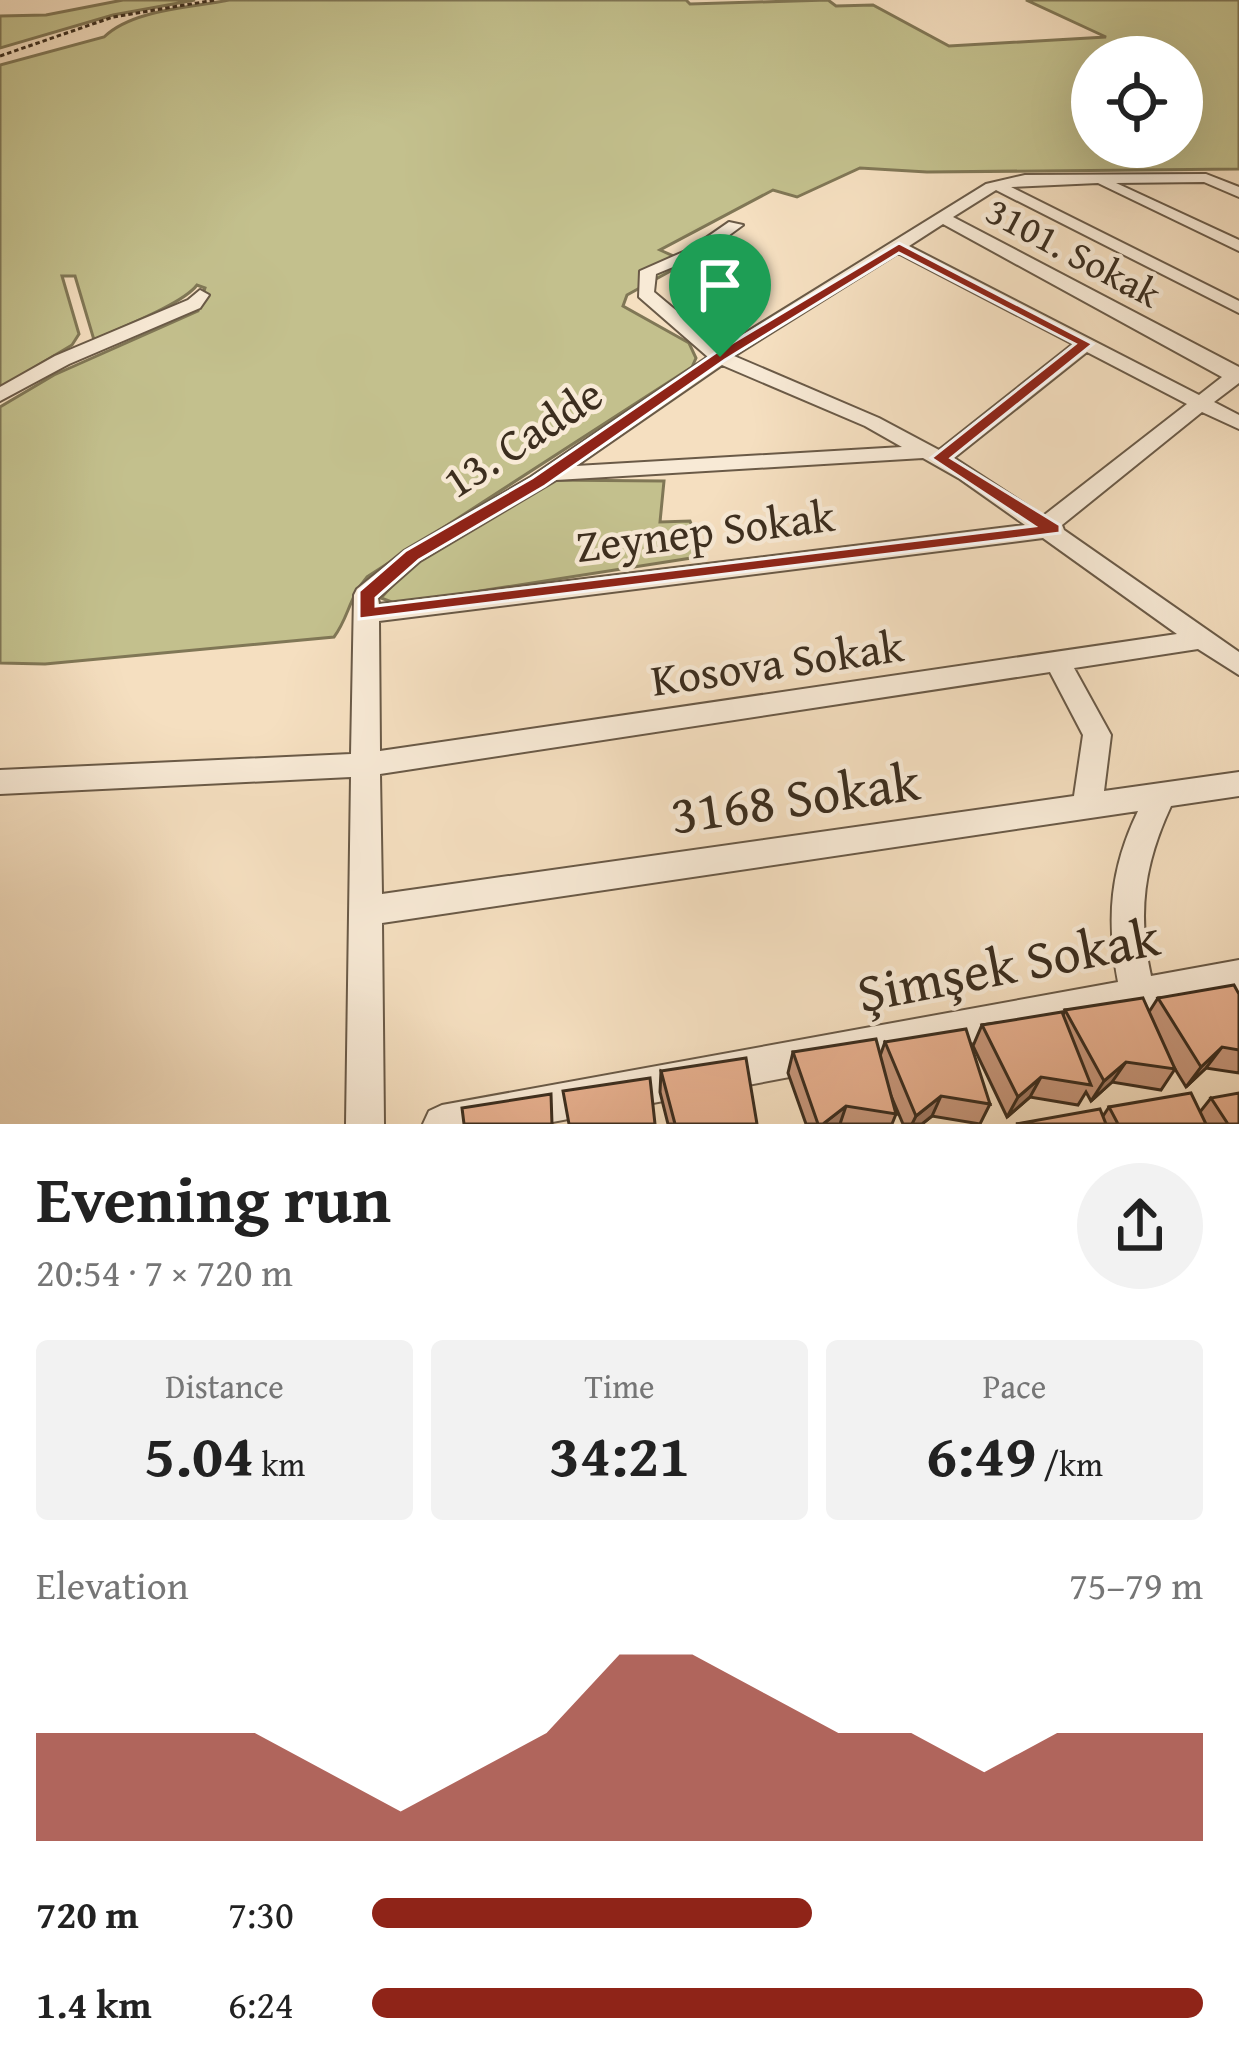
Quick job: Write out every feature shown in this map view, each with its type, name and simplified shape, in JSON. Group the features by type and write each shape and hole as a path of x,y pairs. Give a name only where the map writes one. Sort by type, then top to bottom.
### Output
{"street":[{"name":"13. Cadde","path":"366,614 366,596 412,556 550,474 720,357 997,185 1206,178 1239,193"},
{"path":"1096,179 1239,246"},
{"path":"997,185 1239,308"},
{"name":"3101. Sokak","path":"945,219 1237,374"},
{"path":"735,224 704,248 649,271 645,293 720,357 933,455 1050,527 1239,665"},
{"path":"899,247 1239,423"},
{"path":"0,395 62,360 194,304 200,295"},
{"path":"550,474 933,455 1085,344"},
{"path":"1050,527 1237,374"},
{"name":"Zeynep Sokak","path":"366,614 1050,527"},
{"path":"364,1124 366,614"},
{"name":"Kosova Sokak","path":"0,782 366,765 1200,640"},
{"path":"1058,663 1096,735 1087,806"},
{"name":"3168 Sokak","path":"365,911 1239,784"},
{"path":"1138,995 1122,913 1131,855 1161,795"},
{"name":"Şimşek Sokak","path":"442,1124 1239,976"}],"path":[{"path":"0,56 113,17 215,0"}],"shaded area":[{"path":"123,0 195,0 113,15 0,48 0,16 46,15"},
{"path":"229,0 686,0 690,4 828,0 836,6 873,5 949,46 1071,39 1071,168 1203,168 1203,36 1104,36 1026,0 1239,0 1239,169 927,172 860,168 797,197 773,190 660,250 687,262 627,295 623,306 689,343 696,358 692,367 367,577 334,637 45,664 0,663 0,407 54,375 198,311 205,288 197,285 165,308 94,340 75,276 62,276 79,334 72,345 0,388 0,65 104,37 130,21"},
{"path":"544,480 664,481 660,522 690,521 704,556 397,604 381,598 418,557"}],"building":[{"path":"1234,985 1239,994 1239,1050 1222,1047 1201,1067 1158,998"},
{"path":"1143,998 1175,1069 1126,1062 1104,1081 1065,1010"},
{"path":"1062,1012 1091,1085 1041,1077 1018,1097 982,1025"},
{"path":"966,1029 990,1104 941,1096 916,1116 885,1042"},
{"path":"876,1039 896,1114 846,1106 818,1124 793,1052"},
{"path":"746,1058 757,1124 675,1124 661,1071"},
{"path":"650,1078 655,1124 569,1124 563,1091"},
{"path":"1191,1093 1206,1124 1118,1124 1109,1107"},
{"path":"1239,1093 1239,1124 1228,1124 1211,1098"},
{"path":"551,1094 552,1124 464,1124 462,1108"},
{"path":"1100,1109 1106,1124 1016,1124"}],"route":[{"path":"899,247 1085,344 940,458 1054,529 366,614 366,596 412,556 539,482 720,357 899,247"}]}
